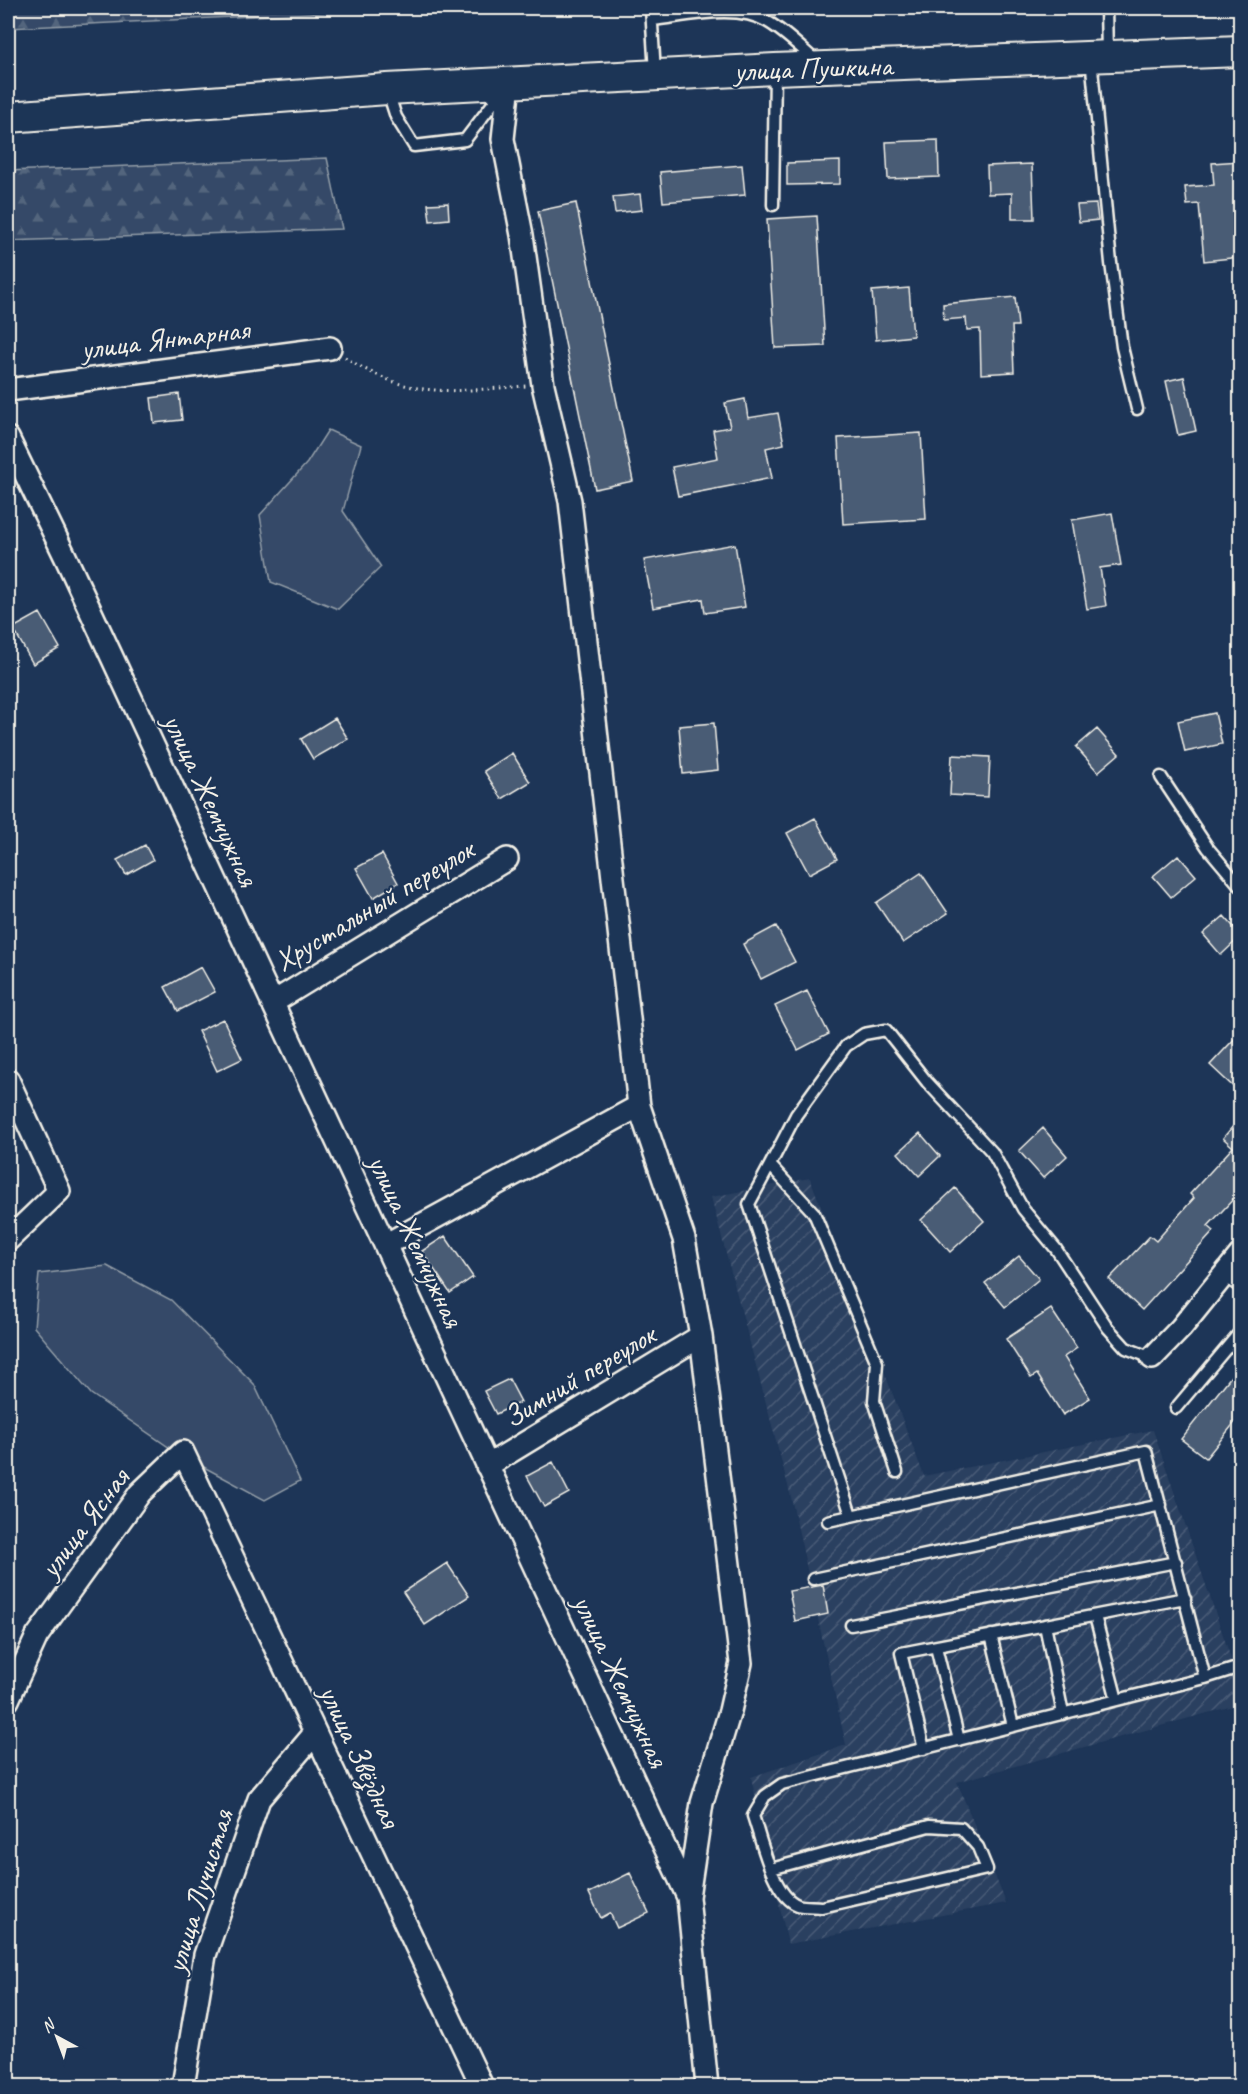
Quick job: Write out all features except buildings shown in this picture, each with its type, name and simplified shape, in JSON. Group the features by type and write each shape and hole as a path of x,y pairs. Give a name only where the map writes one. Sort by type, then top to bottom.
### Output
{"street":[{"name":"улица Пушкина","path":"8,117 387,89 775,69 1240,51"},
{"path":"502,83 503,139 522,235 543,385 570,501 639,1106 684,1239 701,1336 741,1663 730,1711 702,1803 688,1897"},
{"name":"улица Янтарная","path":"8,390 330,348"},
{"name":"улица Жемчужная","path":"8,438 65,556 688,1897 707,2086"},
{"name":"Хрустальный переулок","path":"272,1003 507,859"},
{"path":"8,1080 59,1191 8,1240"},
{"path":"385,1245 639,1106"},
{"path":"1152,1358 1232,1281 1240,1255"},
{"name":"Зимний переулок","path":"487,1466 701,1336"},
{"name":"улица Ясная","path":"8,1700 38,1636 140,1493 183,1452"},
{"name":"улица Звёздная","path":"183,1452 482,2086"},
{"name":"улица Лучистая","path":"183,2086 205,1955 259,1800 315,1733"}],"lane":[{"path":"651,8 655,75"},
{"path":"1106,8 1099,57 1112,273 1122,347 1137,409"},
{"path":"653,20 734,11 753,14 770,22 824,67"},
{"path":"773,205 775,69"},
{"path":"387,89 396,117 414,147 465,140 494,102 502,83"},
{"path":"1161,777 1208,848 1240,886"},
{"path":"851,1515 749,1204 796,1115 846,1046 864,1034 886,1030 927,1082 992,1152 1023,1209 1056,1249 1108,1328 1126,1348 1152,1358"},
{"path":"770,1165 814,1214 877,1363 874,1401 897,1472"},
{"path":"1176,1408 1240,1332"},
{"path":"828,1521 1146,1451 1205,1678"},
{"path":"813,1579 1161,1505"},
{"path":"850,1625 1176,1562"},
{"path":"924,1749 901,1653 1185,1598"},
{"path":"1095,1616 1117,1700"},
{"path":"1045,1625 1063,1714"},
{"path":"991,1635 1013,1726"},
{"path":"936,1647 959,1740"},
{"path":"771,1869 929,1826 961,1828 978,1847 987,1869 822,1907 796,1904 778,1888 771,1869 753,1816 765,1796 782,1784 1205,1678 1240,1667"}],"path":[{"path":"330,348 367,372 385,380 421,390 438,392 543,385"}],"shaded area":[{"path":"810,1178 924,1476 1153,1430 1240,1685 1240,1704 957,1782 1006,1903 788,1944 751,1777 846,1745 791,1497 711,1197"}],"green space":[{"path":"8,8 419,8 8,28"},
{"path":"327,158 342,229 8,241 8,171"},
{"path":"328,430 361,445 343,511 381,567 338,609 271,582 260,515 307,463"},
{"path":"107,1266 171,1300 254,1384 300,1481 265,1500 176,1452 91,1394 34,1327 39,1274"}]}
